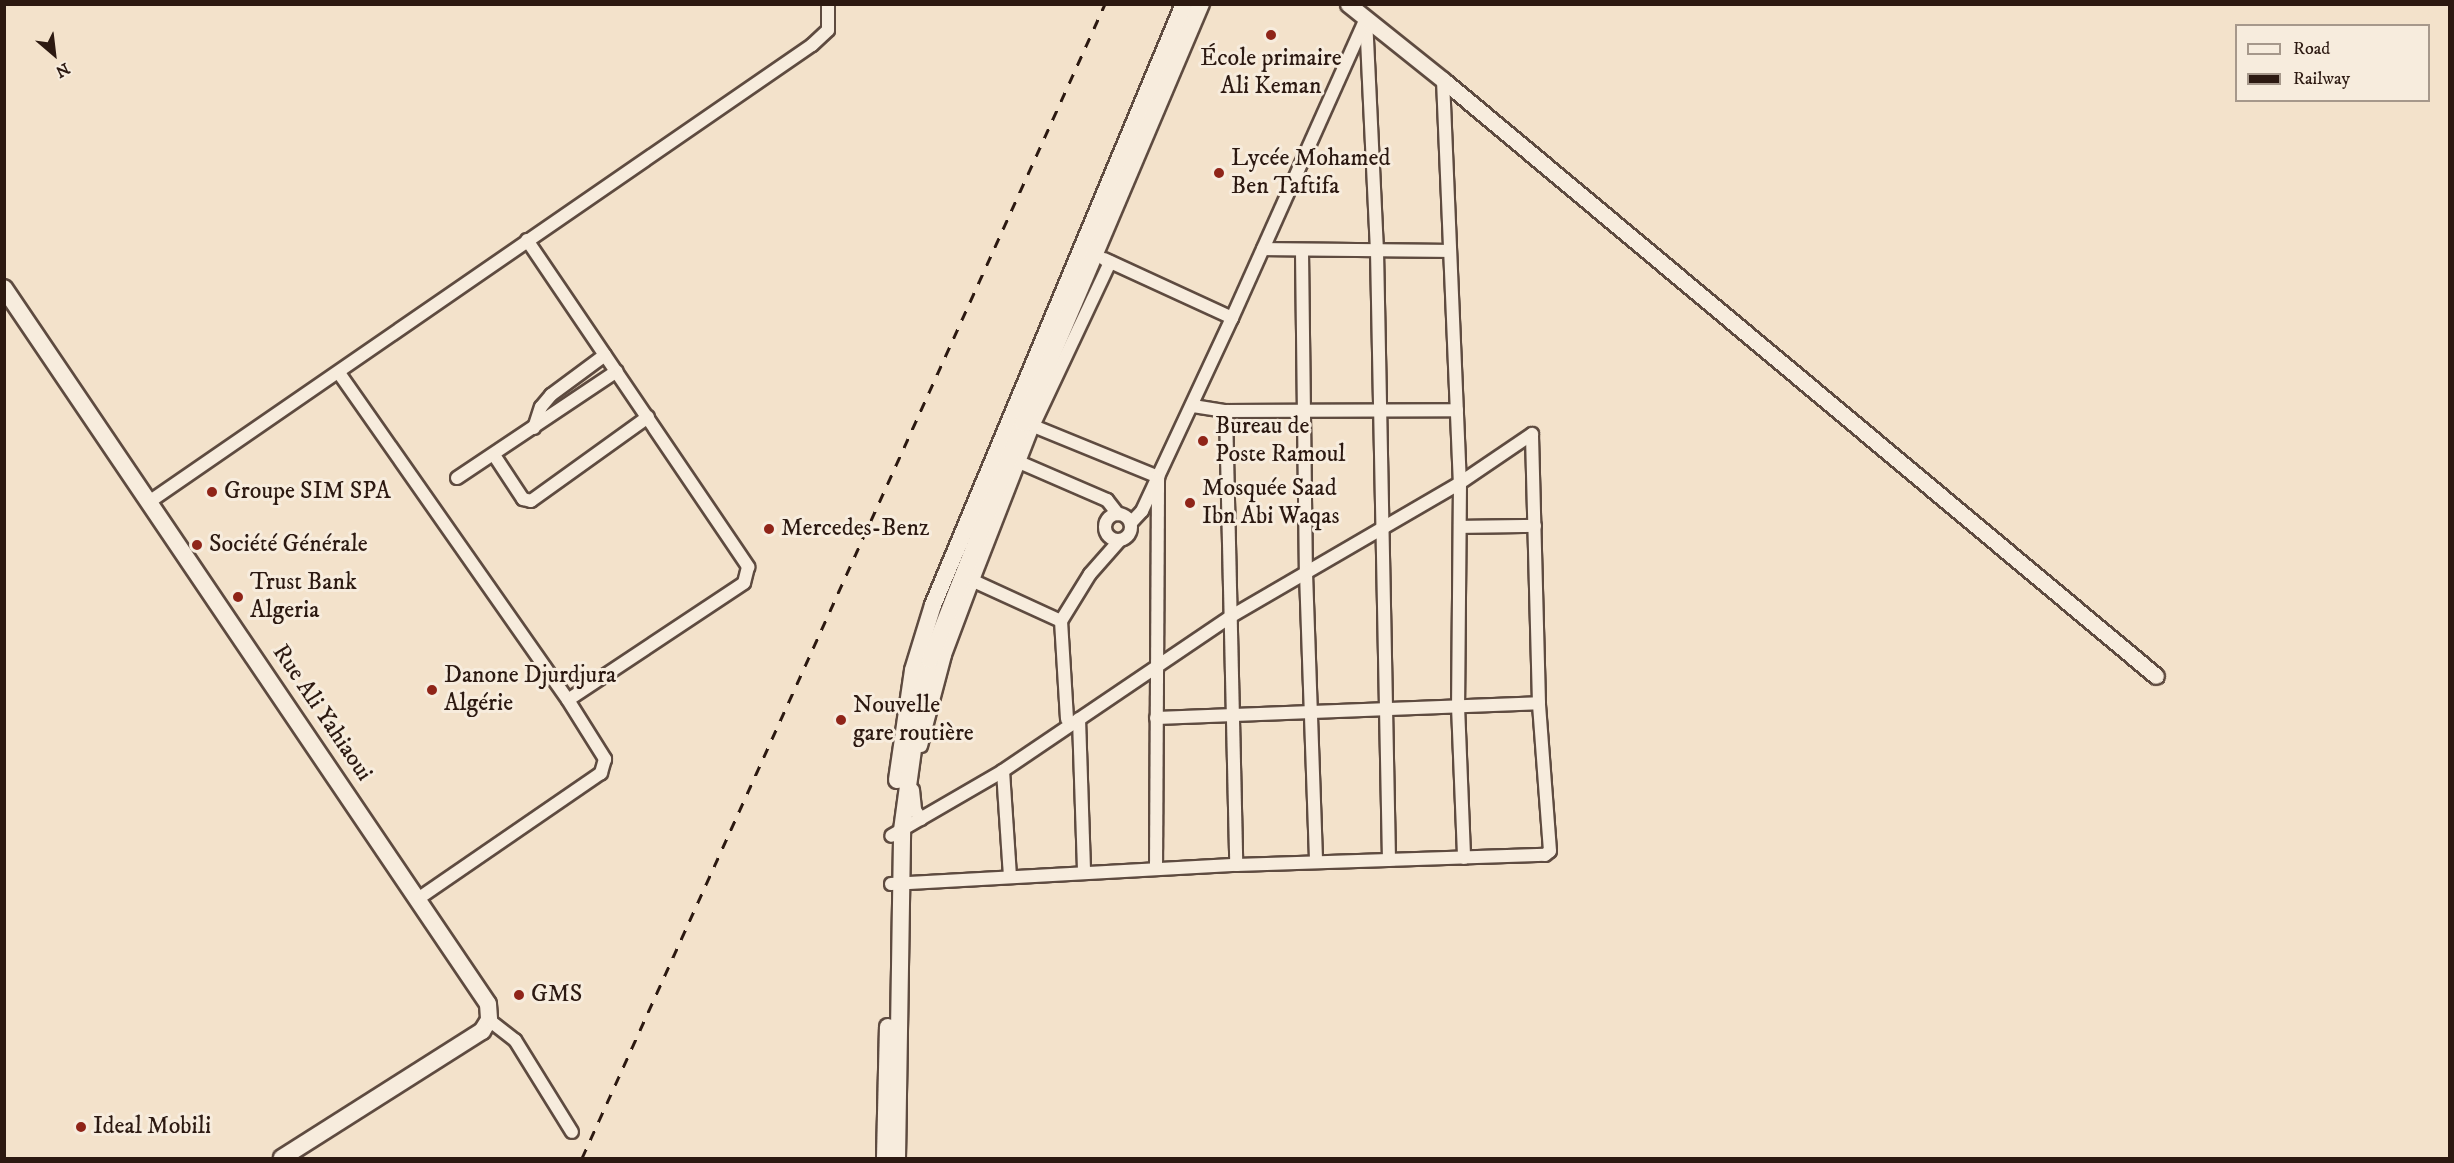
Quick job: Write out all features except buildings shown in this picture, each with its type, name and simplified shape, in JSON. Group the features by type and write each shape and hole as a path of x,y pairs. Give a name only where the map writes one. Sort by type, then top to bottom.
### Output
{"main road":[{"path":"897,833 918,706 930,660 968,578 1022,422 1184,4"},
{"path":"885,1158 897,833 913,670 933,605 1102,259 1201,4"},
{"name":"Rue Ali Yahiaoui","path":"4,288 483,992 489,1020"},
{"path":"896,883 897,1158"},
{"path":"282,1158 482,1031 489,1020"}],"street":[{"path":"149,502 812,45 828,30 828,4"},
{"path":"1347,4 1443,80 2156,676"},
{"path":"1084,873 1073,719 1061,621 1090,574 1130,532 1131,524 1142,511 1193,406 1366,18"},
{"path":"1366,18 1377,251 1389,860"},
{"path":"1443,80 1460,483 1458,706 1464,858"},
{"path":"527,240 742,556 748,574 744,583 568,700"},
{"path":"1263,249 1302,252 1450,251"},
{"path":"1302,252 1306,573 1316,862"},
{"path":"1102,259 1232,318"},
{"path":"534,428 541,407 551,394 605,355"},
{"path":"457,478 616,371"},
{"path":"339,373 568,700 604,759 601,772 419,897"},
{"path":"1193,406 1226,411 1457,410"},
{"path":"1226,411 1233,615 1236,865"},
{"path":"494,455 523,500 531,501 648,417"},
{"path":"921,819 915,810 913,792 920,749 968,578 1019,462 1022,422 1158,477"},
{"path":"896,883 1236,865 1545,855 1550,851 1539,703 1532,434 1460,483 1233,615 1073,719 1003,771 897,833"},
{"path":"1019,462 1107,500 1118,514 1131,524"},
{"path":"1156,869 1156,718 1159,663 1158,477"},
{"path":"1118,514 1109,517 1104,529 1108,537 1120,540"},
{"path":"1460,527 1536,526"},
{"path":"968,578 1061,621"},
{"path":"1156,718 1235,718 1539,703"},
{"path":"1003,771 1010,877"},
{"path":"489,1020 515,1040 572,1132"}],"railway":[{"path":"582,1158 1105,4"}],"place":[{"name":"École primaire Ali Keman","path":"1271,35"},
{"name":"Lycée Mohamed Ben Taftifa","path":"1219,173"},
{"name":"Bureau de Poste Ramoul","path":"1203,441"},
{"name":"Groupe SIM SPA","path":"212,492"},
{"name":"Mosquée Saad Ibn Abi Waqas","path":"1190,503"},
{"name":"Mercedes-Benz","path":"769,529"},
{"name":"Société Générale","path":"197,545"},
{"name":"Trust Bank Algeria","path":"238,597"},
{"name":"Danone Djurdjura Algérie","path":"432,690"},
{"name":"Nouvelle gare routière","path":"841,720"},
{"name":"GMS","path":"519,995"},
{"name":"Ideal Mobili","path":"81,1127"}]}
